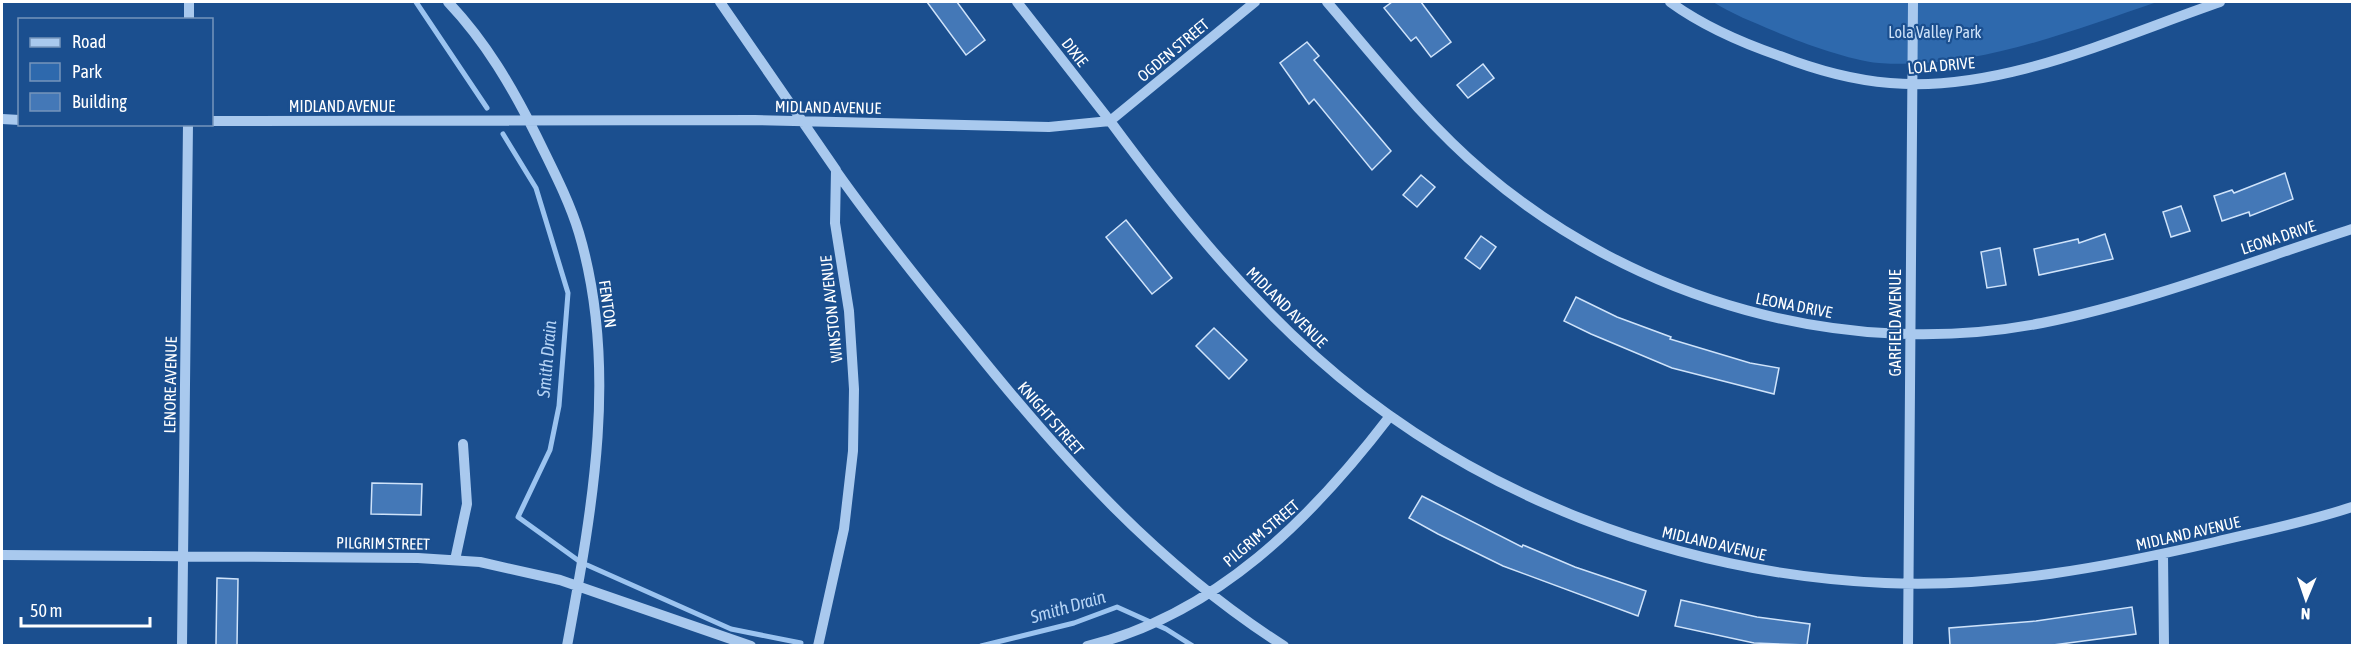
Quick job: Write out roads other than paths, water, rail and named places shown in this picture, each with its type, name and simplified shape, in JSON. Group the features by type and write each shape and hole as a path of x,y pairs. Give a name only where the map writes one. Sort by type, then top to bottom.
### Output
{"street":[{"path":"189,2 189,18"},
{"name":"FENTON","path":"448,2 488,48 528,120 557,179 578,232 590,282 597,334 600,386 598,442 578,588 567,645"},
{"path":"720,2 836,171"},
{"name":"DIXIE","path":"1017,2 1110,121"},
{"name":"OGDEN STREET","path":"1110,121 1255,2"},
{"name":"LEONA DRIVE","path":"1327,2 1447,139 1510,194 1578,240 1654,278 1744,310 1836,329 1910,333 1983,332 2041,323 2103,308 2352,229"},
{"name":"LOLA DRIVE","path":"1670,2 1729,36 1801,64 1858,79 1912,84 1957,81 2040,63 2220,2"},
{"name":"GARFIELD AVENUE","path":"1908,645 1913,2"},
{"path":"2,119 18,120"},
{"name":"MIDLAND AVENUE","path":"213,121 528,120 1049,127 1110,121 1200,237 1244,287 1314,356 1390,416 1457,459 1581,519 1650,543 1715,561 1782,574 1908,583 2037,576 2100,567 2163,554 2319,518 2352,507"},
{"name":"LENORE AVENUE","path":"182,645 188,126"},
{"name":"KNIGHT STREET","path":"836,171 880,232 1041,432 1109,504 1178,570 1284,645"},
{"name":"WINSTON AVENUE","path":"818,645 844,529 853,452 854,389 849,311 835,223 836,171"},
{"name":"PILGRIM STREET","path":"1087,645 1142,629 1236,576 1312,510 1390,416"},
{"path":"455,560 467,504 463,444"},
{"path":"2163,554 2164,645"},
{"name":"PILGRIM STREET","path":"2,555 455,560 502,566 560,580 751,645"}],"waterway":[{"name":"Smith Drain","path":"416,2 487,108"},
{"name":"Smith Drain","path":"503,134 536,188 568,293 559,406 550,450 518,517 579,561"},
{"name":"Smith Drain","path":"587,565 731,629 801,643"},
{"name":"Smith Drain","path":"981,646 1074,623 1117,607 1166,629 1193,646"}],"park label":[{"name":"Lola Valley Park","path":"1935,32"}]}
